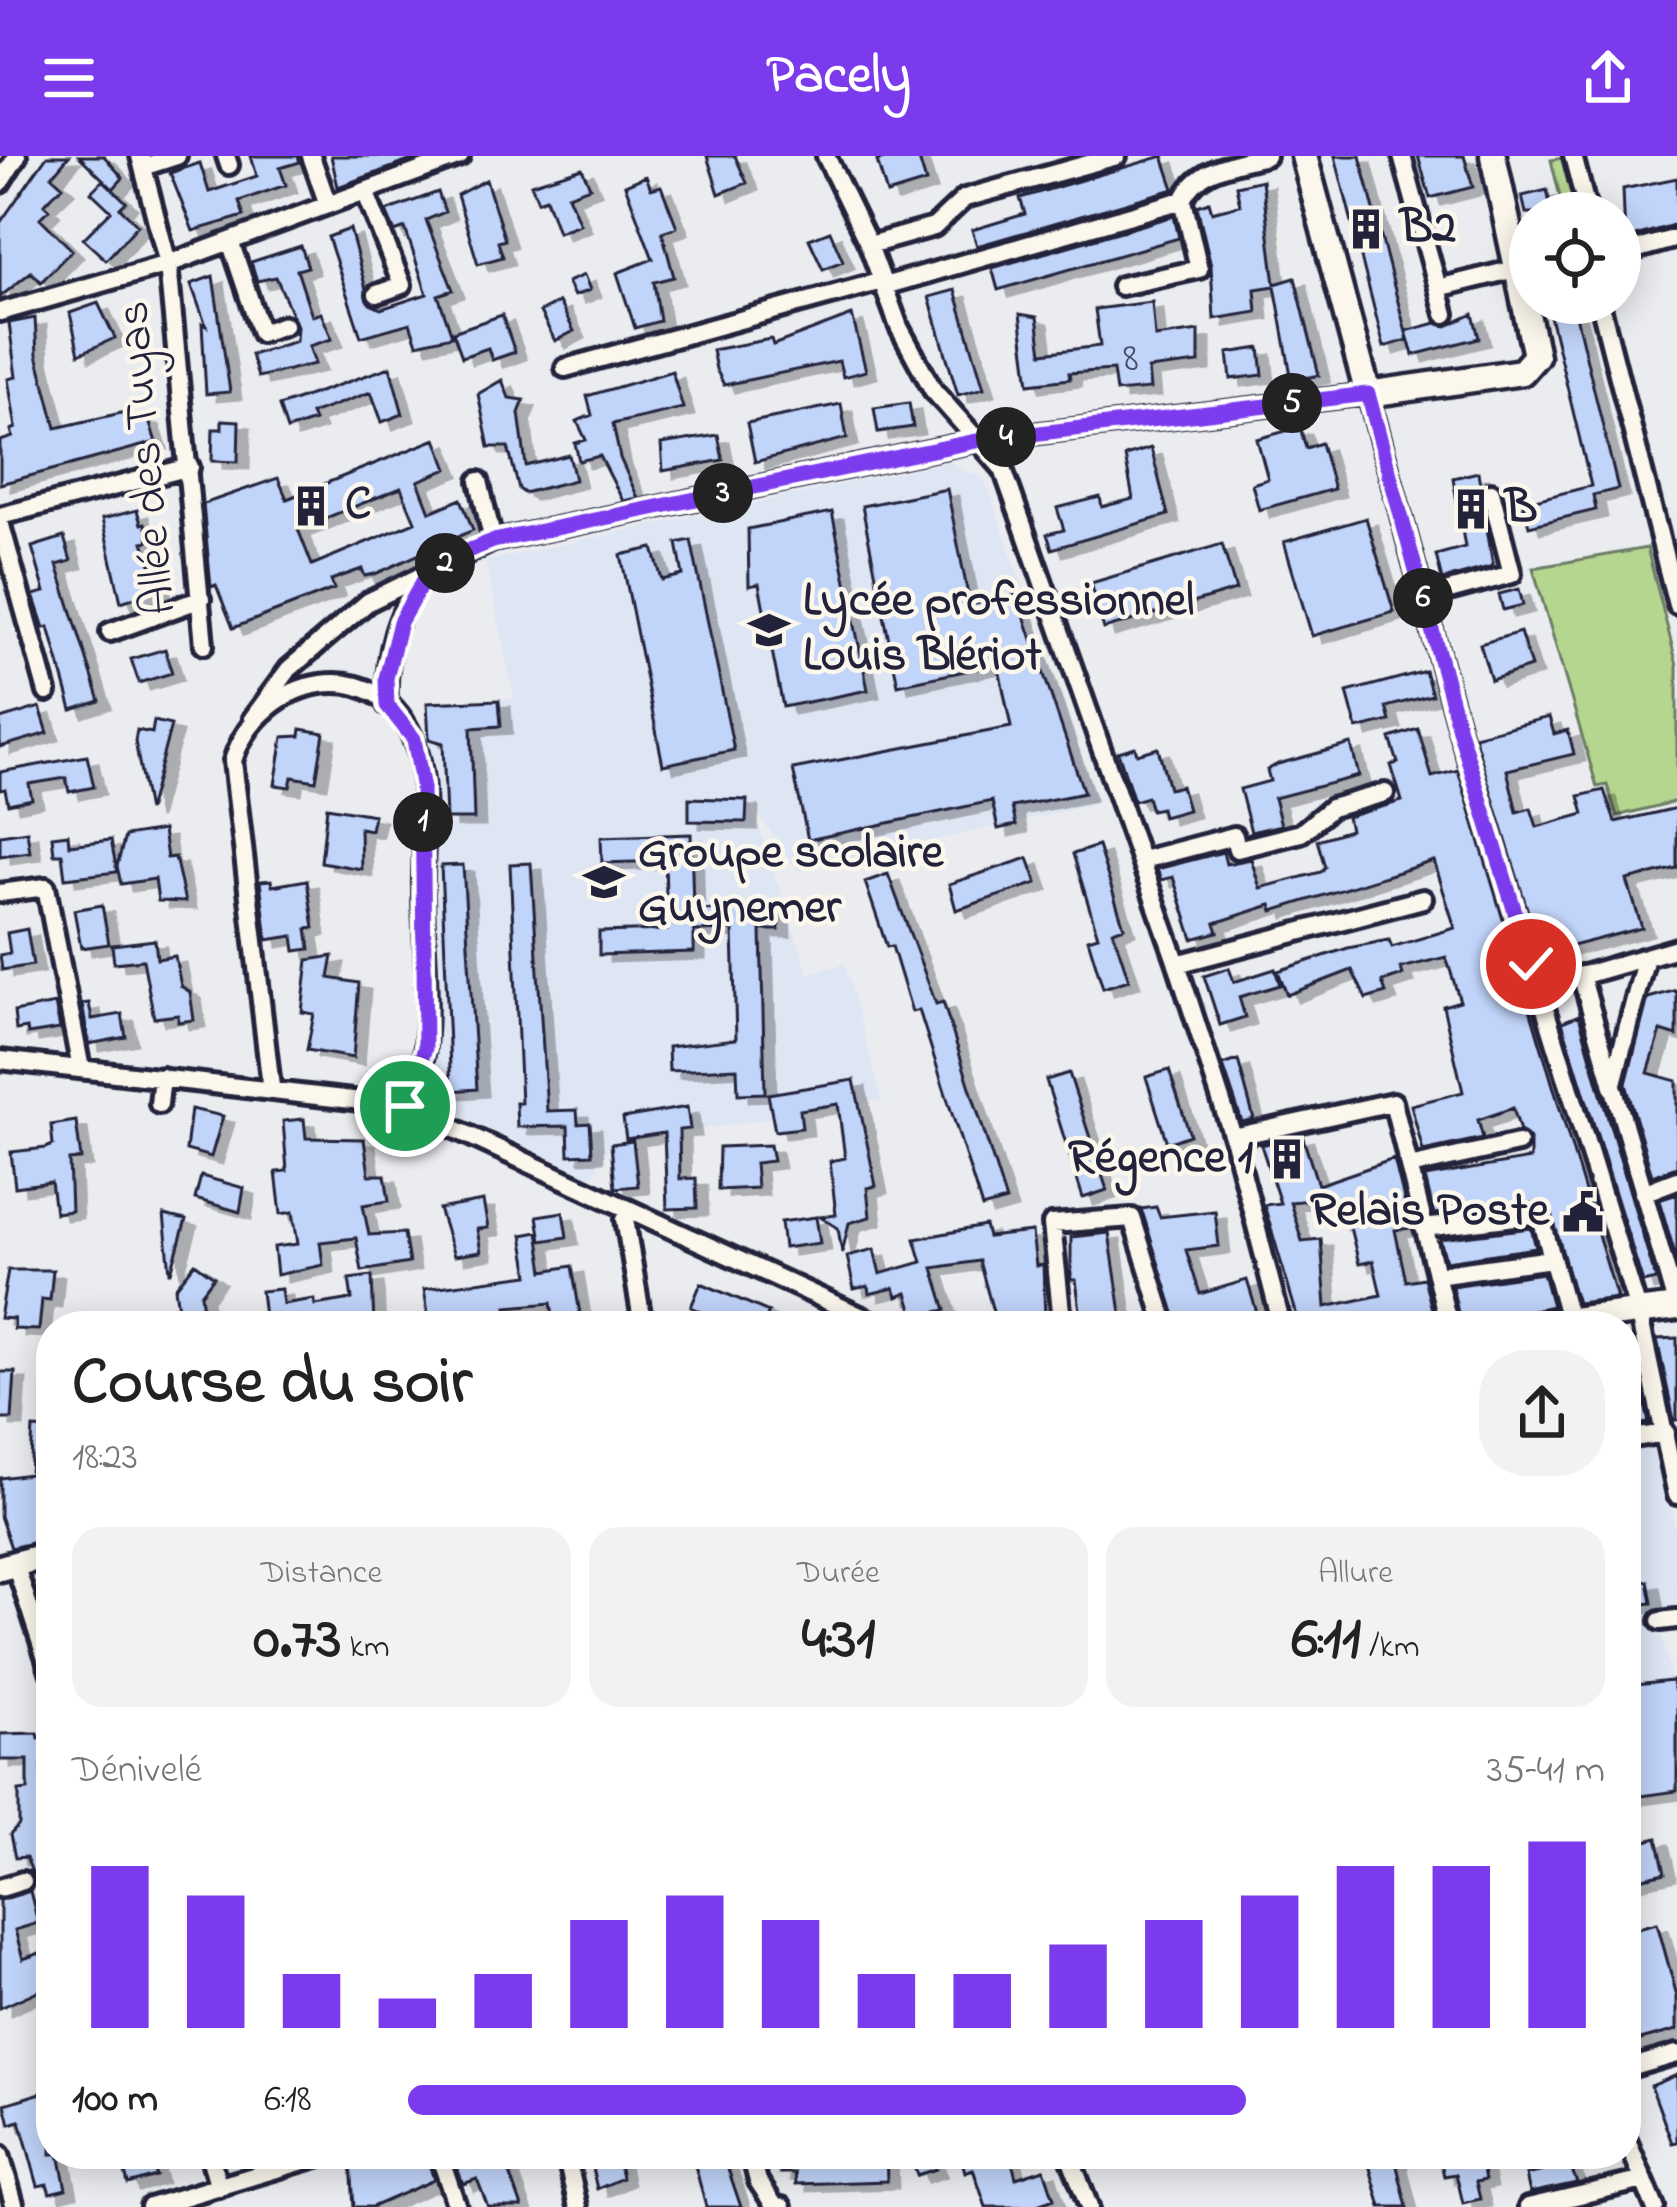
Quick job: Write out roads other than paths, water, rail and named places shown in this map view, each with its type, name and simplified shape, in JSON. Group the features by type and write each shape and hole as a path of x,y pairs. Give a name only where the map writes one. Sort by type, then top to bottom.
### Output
{"main road":[{"path":"1304,156 1368,394 1522,372 1530,365 1536,340 1532,324"},
{"path":"1492,156 1509,227"},
{"path":"1631,1311 1677,1307"}],"street":[{"path":"0,182 17,156"},
{"path":"141,161 177,156"},
{"path":"311,156 328,205"},
{"path":"0,312 168,264 460,156"},
{"path":"869,245 934,227 965,199 1117,156"},
{"path":"565,368 1183,200 1206,172 1266,156"},
{"path":"1402,156 1445,314"},
{"path":"830,157 933,391 1003,469 1177,964 1233,1137 1278,1311"},
{"path":"1574,159 1583,192"},
{"name":"Allée des Tuyas","path":"141,161 168,264 205,645"},
{"path":"364,191 402,285 377,295"},
{"path":"1121,286 1199,269 1183,200"},
{"path":"1641,248 1677,238"},
{"path":"230,241 261,333 284,325"},
{"path":"1438,288 1509,270"},
{"path":"1605,324 1677,605"},
{"path":"272,1087 231,785 232,761 253,718 319,639 368,602 452,557 493,541 981,440 1368,394 1423,598 1638,1310"},
{"path":"47,692 0,519 190,467"},
{"path":"479,481 493,541"},
{"path":"1423,598 1512,574 1491,492"},
{"path":"387,705 386,678 400,622 425,578 452,557"},
{"path":"110,632 201,599"},
{"path":"253,718 281,695 315,683 362,690 387,705 414,739 422,784 425,1048 405,1106"},
{"path":"1142,860 1234,836 1238,849 1301,833 1331,808 1385,793"},
{"path":"0,893 46,887 81,1069"},
{"path":"1177,964 1424,899"},
{"path":"1538,988 1677,948"},
{"path":"1612,1088 1646,957"},
{"path":"1581,975 1677,1307"},
{"path":"0,1060 272,1087 405,1106 849,1311"},
{"path":"159,1104 162,1077"},
{"path":"1233,1137 1393,1102 1445,1311"},
{"path":"1409,1167 1518,1143"},
{"path":"1643,1193 1673,1187"},
{"path":"1424,1228 1540,1214 1566,1311"},
{"path":"1061,1311 1052,1224 1132,1218 1161,1311"},
{"path":"625,1220 640,1311"},
{"path":"1436,1275 1552,1259"},
{"path":"1641,1323 1677,1495"},
{"path":"1641,1437 1666,1433"},
{"path":"8,1566 36,1636"},
{"path":"0,1888 23,1881"},
{"path":"1641,2065 1677,2054"},
{"path":"0,2155 15,2207"},
{"path":"214,2169 219,2187"},
{"path":"150,2207 262,2169"},
{"path":"444,2169 457,2207"},
{"path":"569,2169 578,2207"},
{"path":"755,2169 774,2205 782,2207"},
{"path":"1075,2169 1089,2207"},
{"path":"1639,2169 1654,2207"},
{"path":"1528,2207 1644,2180"}],"place":[{"name":"B2","path":"1366,229"},
{"name":"C","path":"311,506"},
{"name":"B","path":"1471,509"},
{"name":"Lycée professionnel Louis Blériot","path":"769,630"},
{"name":"Groupe scolaire Guynemer","path":"604,882"},
{"name":"Régence 1","path":"1287,1159"},
{"name":"Relais Poste","path":"1583,1212"}]}
